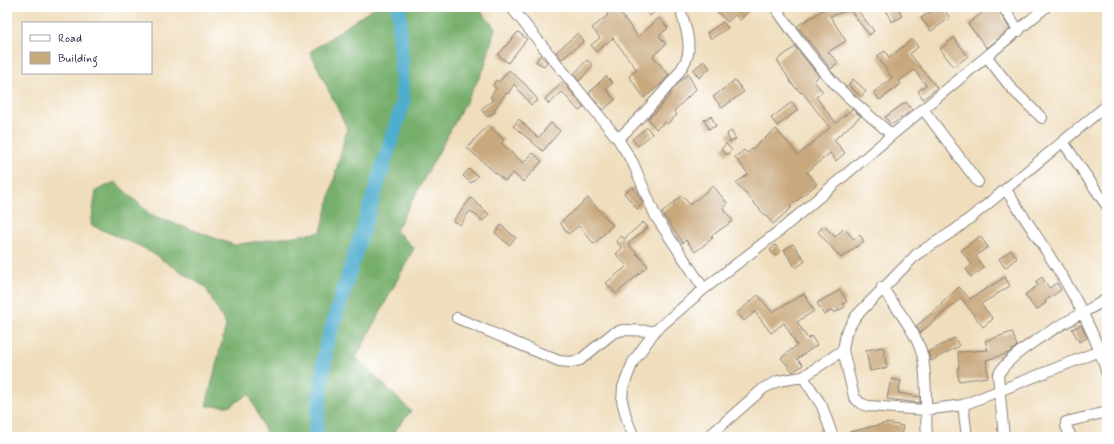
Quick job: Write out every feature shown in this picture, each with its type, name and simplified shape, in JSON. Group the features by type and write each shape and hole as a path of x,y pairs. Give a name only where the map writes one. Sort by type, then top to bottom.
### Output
{"street":[{"path":"511,7 618,139 633,163 656,217 704,289"},
{"path":"775,7 798,40 821,68 847,96 892,134"},
{"path":"1003,7 1019,31"},
{"path":"634,437 627,420 622,401 623,387 633,362 655,332 704,289 783,228 892,134 1019,31 1046,7"},
{"path":"618,139 645,112 682,69 688,56 688,36 682,15"},
{"path":"987,57 1012,89 1042,118"},
{"path":"1104,350 963,405 925,410 868,406 860,403 854,397 843,350 846,333 856,316 882,287 917,254 955,230 1006,190 1107,104"},
{"path":"923,109 978,182"},
{"path":"1063,142 1107,206"},
{"path":"1006,190 1083,313 1104,350 1107,374"},
{"path":"882,287 917,341 922,353 924,366 927,437"},
{"path":"1004,437 998,375 1007,362 1107,299"},
{"path":"457,318 559,361 580,360 613,333 623,330 655,332"},
{"path":"708,437 764,388 778,381 803,377 843,350"},
{"path":"803,377 822,406 833,437"},
{"path":"963,405 967,437"},
{"path":"1071,437 1066,426 1066,422 1107,412"}],"green space":[{"path":"375,7 451,7 454,11 459,7 477,7 495,28 484,69 396,230 414,248 356,358 411,411 390,437 268,437 249,394 230,406 206,406 226,325 205,287 144,248 91,225 96,191 115,182 151,215 234,245 321,232 347,128 310,52"}],"building":[{"path":"614,7 632,7 621,14 638,37 659,18 668,28 659,36 666,44 653,56 669,75 661,84 644,98 629,76 637,70 613,38 596,52 591,45 600,38 592,28 608,15 606,11"},
{"path":"642,7 660,7 650,16"},
{"path":"713,7 744,7 748,12 740,20 735,15 727,22"},
{"path":"828,7 855,7 874,31 869,35 850,10 830,16 846,41 828,52 838,62 831,69 797,26"},
{"path":"885,7 898,7 902,17 891,22"},
{"path":"937,7 942,7 950,18 931,31 921,18"},
{"path":"989,7 996,7 1010,29 987,48 968,24"},
{"path":"723,22 728,28 711,39 707,33"},
{"path":"518,32 527,39 508,63 498,55"},
{"path":"578,33 584,41 562,59 556,52"},
{"path":"954,38 968,56 954,67 940,49"},
{"path":"912,39 918,47 910,54 937,88 923,99 918,91 926,85 914,70 899,81 901,84 880,100 874,92 892,78 877,56 885,51 889,58"},
{"path":"795,47 819,76 814,81 823,92 816,97 836,123 852,109 861,116 834,140 845,153 836,161 830,153 807,172 817,184 790,206 791,208 773,224 736,183 748,174 735,157 744,150 747,153 776,129 798,155 830,128 802,92 801,93 792,84 777,60"},
{"path":"540,55 547,62 544,66 536,62"},
{"path":"587,60 592,64 592,67 579,81 574,74"},
{"path":"704,61 710,68 699,78 693,70"},
{"path":"509,70 525,84 538,100 531,105 514,84 508,94 506,93 494,110 495,112 487,117 481,109 493,100 490,97 496,88 493,86 496,80 499,82"},
{"path":"688,74 696,89 674,111 677,115 667,124 665,122 656,129 648,118 656,112 680,81"},
{"path":"606,76 613,83 606,89 615,100 603,110 589,93"},
{"path":"853,79 866,91 861,97 848,85"},
{"path":"735,80 744,92 722,108 713,97"},
{"path":"563,82 584,107 579,111 562,92 549,104 545,99"},
{"path":"792,102 798,110 777,126 771,118"},
{"path":"906,102 912,110 891,125 885,117"},
{"path":"711,116 716,126 709,129 704,120"},
{"path":"519,119 538,138 551,123 560,131 543,151 513,126"},
{"path":"488,125 504,140 501,143 523,163 533,153 542,161 523,182 513,173 505,181 467,148"},
{"path":"647,127 652,134 638,146 632,139"},
{"path":"731,131 736,139 730,142 727,134"},
{"path":"726,144 732,150 726,155 721,149"},
{"path":"469,169 478,176 471,183 463,176"},
{"path":"713,186 728,204 723,208 733,221 711,236 713,238 695,252 686,240 683,243 662,213 682,195 690,205"},
{"path":"633,187 643,203 637,209 624,193"},
{"path":"471,198 489,214 483,221 470,211 460,225 453,221"},
{"path":"588,198 613,225 594,244 579,226 568,234 560,223"},
{"path":"643,222 648,227 628,244 648,266 616,294 606,283 627,266 616,254 622,248 616,241 622,236 624,239"},
{"path":"501,225 516,238 509,245 495,233"},
{"path":"824,226 835,237 844,228 854,239 860,235 864,241 841,258 818,232"},
{"path":"980,236 988,247 976,256 984,268 971,277 966,269 972,265 961,250"},
{"path":"793,244 805,261 796,268 784,250"},
{"path":"775,245 781,251 775,256 770,250"},
{"path":"1011,250 1017,258 1005,268 999,259"},
{"path":"1005,277 1010,286 981,304 993,319 983,327 961,298 920,333 916,326 942,305 941,304 959,287 970,299"},
{"path":"1042,277 1049,288 1057,283 1061,290 1045,301 1046,303 1036,310 1025,295 1038,285 1035,282"},
{"path":"840,290 847,301 843,304 845,307 834,313 832,310 824,315 817,303"},
{"path":"804,294 814,311 797,322 808,339 811,336 817,345 797,359 803,365 793,372 781,358 797,345 784,323 771,333 755,312 744,321 737,313 758,295 772,312"},
{"path":"1081,325 1087,338 1079,342 1072,329"},
{"path":"1012,332 1017,346 1009,353 986,360 988,377 959,381 957,369 959,368 958,352 988,350 985,341"},
{"path":"955,338 959,346 931,361 928,352"},
{"path":"883,347 887,368 870,371 866,350"},
{"path":"891,379 901,381 898,393 920,397 920,403 887,399"},
{"path":"887,423 903,426 901,437 842,437 842,434"}],"waterway":[{"path":"315,437 326,346 403,103 399,7"}]}
